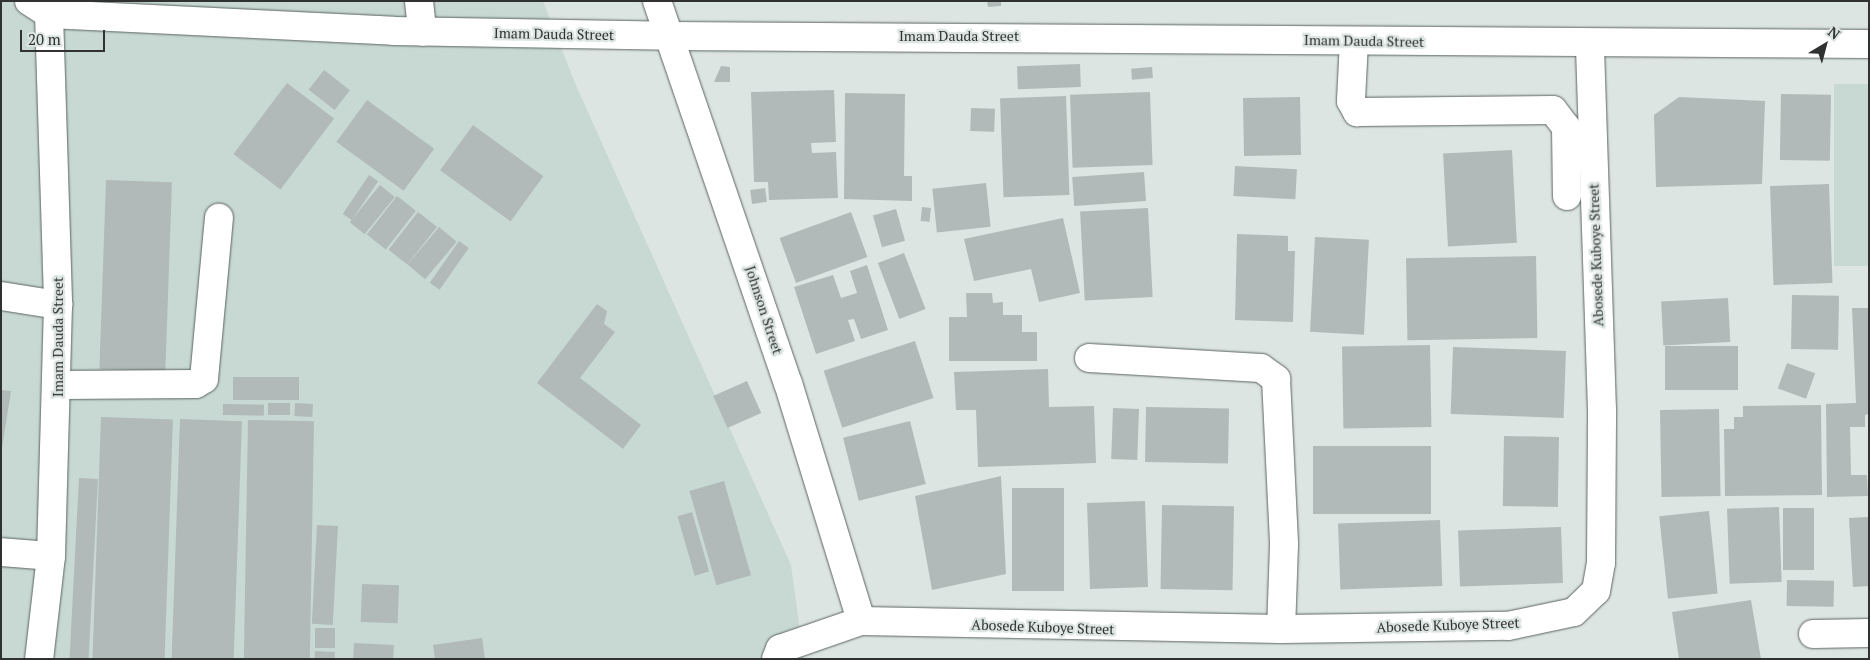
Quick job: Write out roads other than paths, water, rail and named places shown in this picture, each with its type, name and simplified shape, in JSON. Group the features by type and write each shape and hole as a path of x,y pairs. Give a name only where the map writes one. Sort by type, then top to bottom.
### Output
{"street":[{"path":"419,1 422,32"},
{"name":"Johnson Street","path":"657,1 785,374 861,621"},
{"name":"Imam Dauda Street","path":"39,659 51,556 59,385 58,305 39,7 150,10 422,32 669,36 1869,44"},
{"path":"1354,41 1351,101 1356,112 1554,110 1566,127 1567,196"},
{"name":"Abosede Kuboye Street","path":"861,621 1280,629 1508,626 1574,612 1596,591 1601,563 1602,410 1590,43"},
{"path":"59,385 196,384 204,378 219,218"},
{"path":"1,296 58,305"},
{"path":"1089,358 1261,368 1276,379 1284,545 1280,629"},
{"path":"1,552 51,556"},
{"path":"776,659 780,649 861,621"},
{"path":"1813,634 1869,633"}]}
